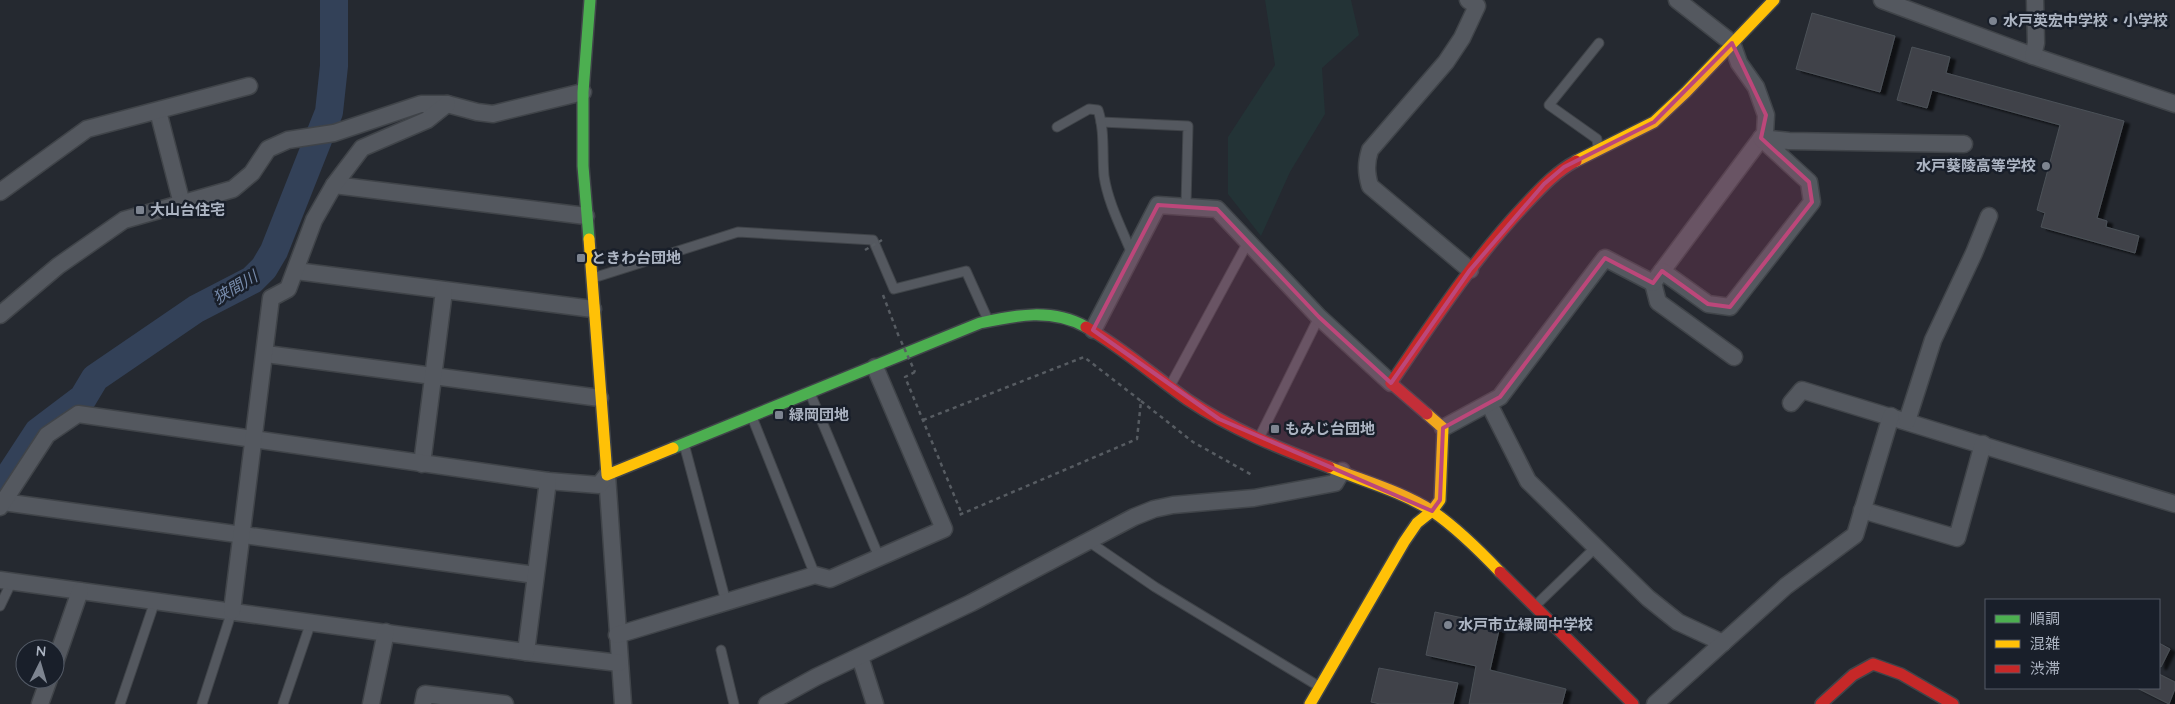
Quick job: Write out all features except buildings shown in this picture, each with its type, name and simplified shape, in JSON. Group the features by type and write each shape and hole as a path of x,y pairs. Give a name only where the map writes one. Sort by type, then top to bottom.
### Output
{"street":[{"path":"590,0 583,92 583,166 623,704"},
{"path":"1468,0 1477,6 1462,38 1446,62 1370,150 1366,161 1366,173 1370,186 1470,270"},
{"path":"1677,0 1732,43 1739,63 1756,88 1766,115 1765,133 1658,277 1658,302 1734,357"},
{"path":"1391,383 1470,270 1503,228 1544,184 1564,167 1598,148 1654,122 1686,92 1774,0"},
{"path":"1882,0 2033,56 2175,104"},
{"path":"2033,56 2036,42 2035,0"},
{"path":"0,192 87,129 249,86"},
{"path":"0,315 58,266 124,220 233,189 252,173 268,149 288,140 334,133 421,104 447,104 493,114 583,92"},
{"path":"232,611 272,298 288,289 314,220 334,186 362,148 428,120 447,104"},
{"path":"158,111 182,204"},
{"path":"1761,138 1789,141 1964,144"},
{"path":"1443,428 1500,397 1605,258 1658,277 1708,304 1730,307 1812,202 1809,182 1761,138"},
{"path":"334,186 586,216"},
{"path":"1093,330 1158,204 1217,209 1319,317 1443,428"},
{"path":"1655,704 1786,586 1855,535 1862,510 1899,418 1932,340 1974,253 1989,216"},
{"path":"296,271 593,310"},
{"path":"422,464 444,291"},
{"path":"535,575 242,534 2,504 48,435 78,414 422,464 548,481 599,485 607,475 988,320 1015,314 1046,314 1078,322 1093,330 1196,406 1259,438 1409,498 1432,511 1464,536 1633,704"},
{"path":"266,354 600,398"},
{"path":"617,635 815,575 830,579 944,529 875,367"},
{"path":"1791,402 1802,390 1899,418 2175,504"},
{"path":"1489,404 1528,481 1648,598 1678,622 1723,644"},
{"path":"1310,704 1404,542 1417,523 1432,511 1440,500 1443,428"},
{"path":"1862,510 1957,538 1983,444"},
{"path":"767,704 816,677 971,603 1088,541 1154,509 1254,498 1334,483 1342,471"},
{"path":"526,652 548,481"},
{"path":"6,580 526,652 619,662"},
{"path":"63,639 80,591"},
{"path":"371,704 386,632"},
{"path":"860,657 875,704"},
{"path":"1821,704 1864,666 1873,664 1889,667 1953,704"},
{"path":"40,704 45,689"},
{"path":"423,704 424,694 500,704"}],"lane":[{"path":"1598,148 1597,139 1549,105 1599,43"},
{"path":"1057,127 1089,109 1098,110 1101,122 1105,178 1112,208 1133,255"},
{"path":"1101,122 1188,126 1186,205"},
{"path":"591,279 738,232 873,240 894,289 966,271 988,320"},
{"path":"1170,386 1248,242"},
{"path":"1259,438 1319,317"},
{"path":"810,393 879,557"},
{"path":"752,417 815,575"},
{"path":"684,444 726,602"},
{"path":"1088,541 1155,587 1320,687"},
{"path":"1534,607 1596,547"},
{"path":"0,606 6,580"},
{"path":"120,704 155,601"},
{"path":"202,704 232,611"},
{"path":"283,704 311,622"},
{"path":"721,650 734,704"}],"path":[{"path":"865,250 882,240"},
{"path":"901,341 915,372 905,376 960,513 1137,439 1141,401"},
{"path":"923,420 1084,357 1193,442 1252,475"}],"highlighted area":[{"path":"1732,43 1766,115 1761,138 1809,182 1812,202 1730,307 1708,304 1662,271 1653,283 1605,258 1500,397 1443,428 1440,500 1432,511 1219,419 1093,330 1158,205 1217,209 1319,317 1391,383 1470,270 1544,184 1564,167 1654,122"}],"shaded area":[{"path":"1265,0 1351,0 1359,35 1322,68 1325,114 1290,172 1261,236 1228,194 1228,137 1275,65"}],"waterway":[{"name":"狭間川","path":"0,490 38,432 83,398 95,378 196,309 252,280 264,268 274,251 329,112 334,66 334,0"}],"traffic: fast":[{"path":"589,239 583,166 583,92 590,0"},
{"path":"673,448 980,323 1020,316 1047,315 1060,317 1086,327"}],"traffic: slow":[{"path":"1576,161 1654,122 1686,92 1774,0"},
{"path":"589,239 607,475 673,448"},
{"path":"1310,704 1404,542 1417,523 1432,511 1440,500 1443,428 1427,414"},
{"path":"1329,467 1395,492 1432,511 1468,540 1500,572"}],"traffic: jam":[{"path":"1427,414 1391,383 1454,292 1505,227 1542,187 1561,170 1576,161"},
{"path":"1086,327 1113,344 1188,400 1221,420 1257,438 1329,467"},
{"path":"1500,572 1633,704"},
{"path":"1821,704 1853,675 1873,664 1901,674 1953,704"}],"place":[{"name":"水戸英宏中学校・小学校","path":"1993,21"},
{"name":"水戸葵陵高等学校","path":"2046,166"},
{"name":"大山台住宅","path":"140,210"},
{"name":"ときわ台団地","path":"581,258"},
{"name":"緑岡団地","path":"779,415"},
{"name":"もみじ台団地","path":"1275,429"},
{"name":"水戸市立緑岡中学校","path":"1448,625"}]}
